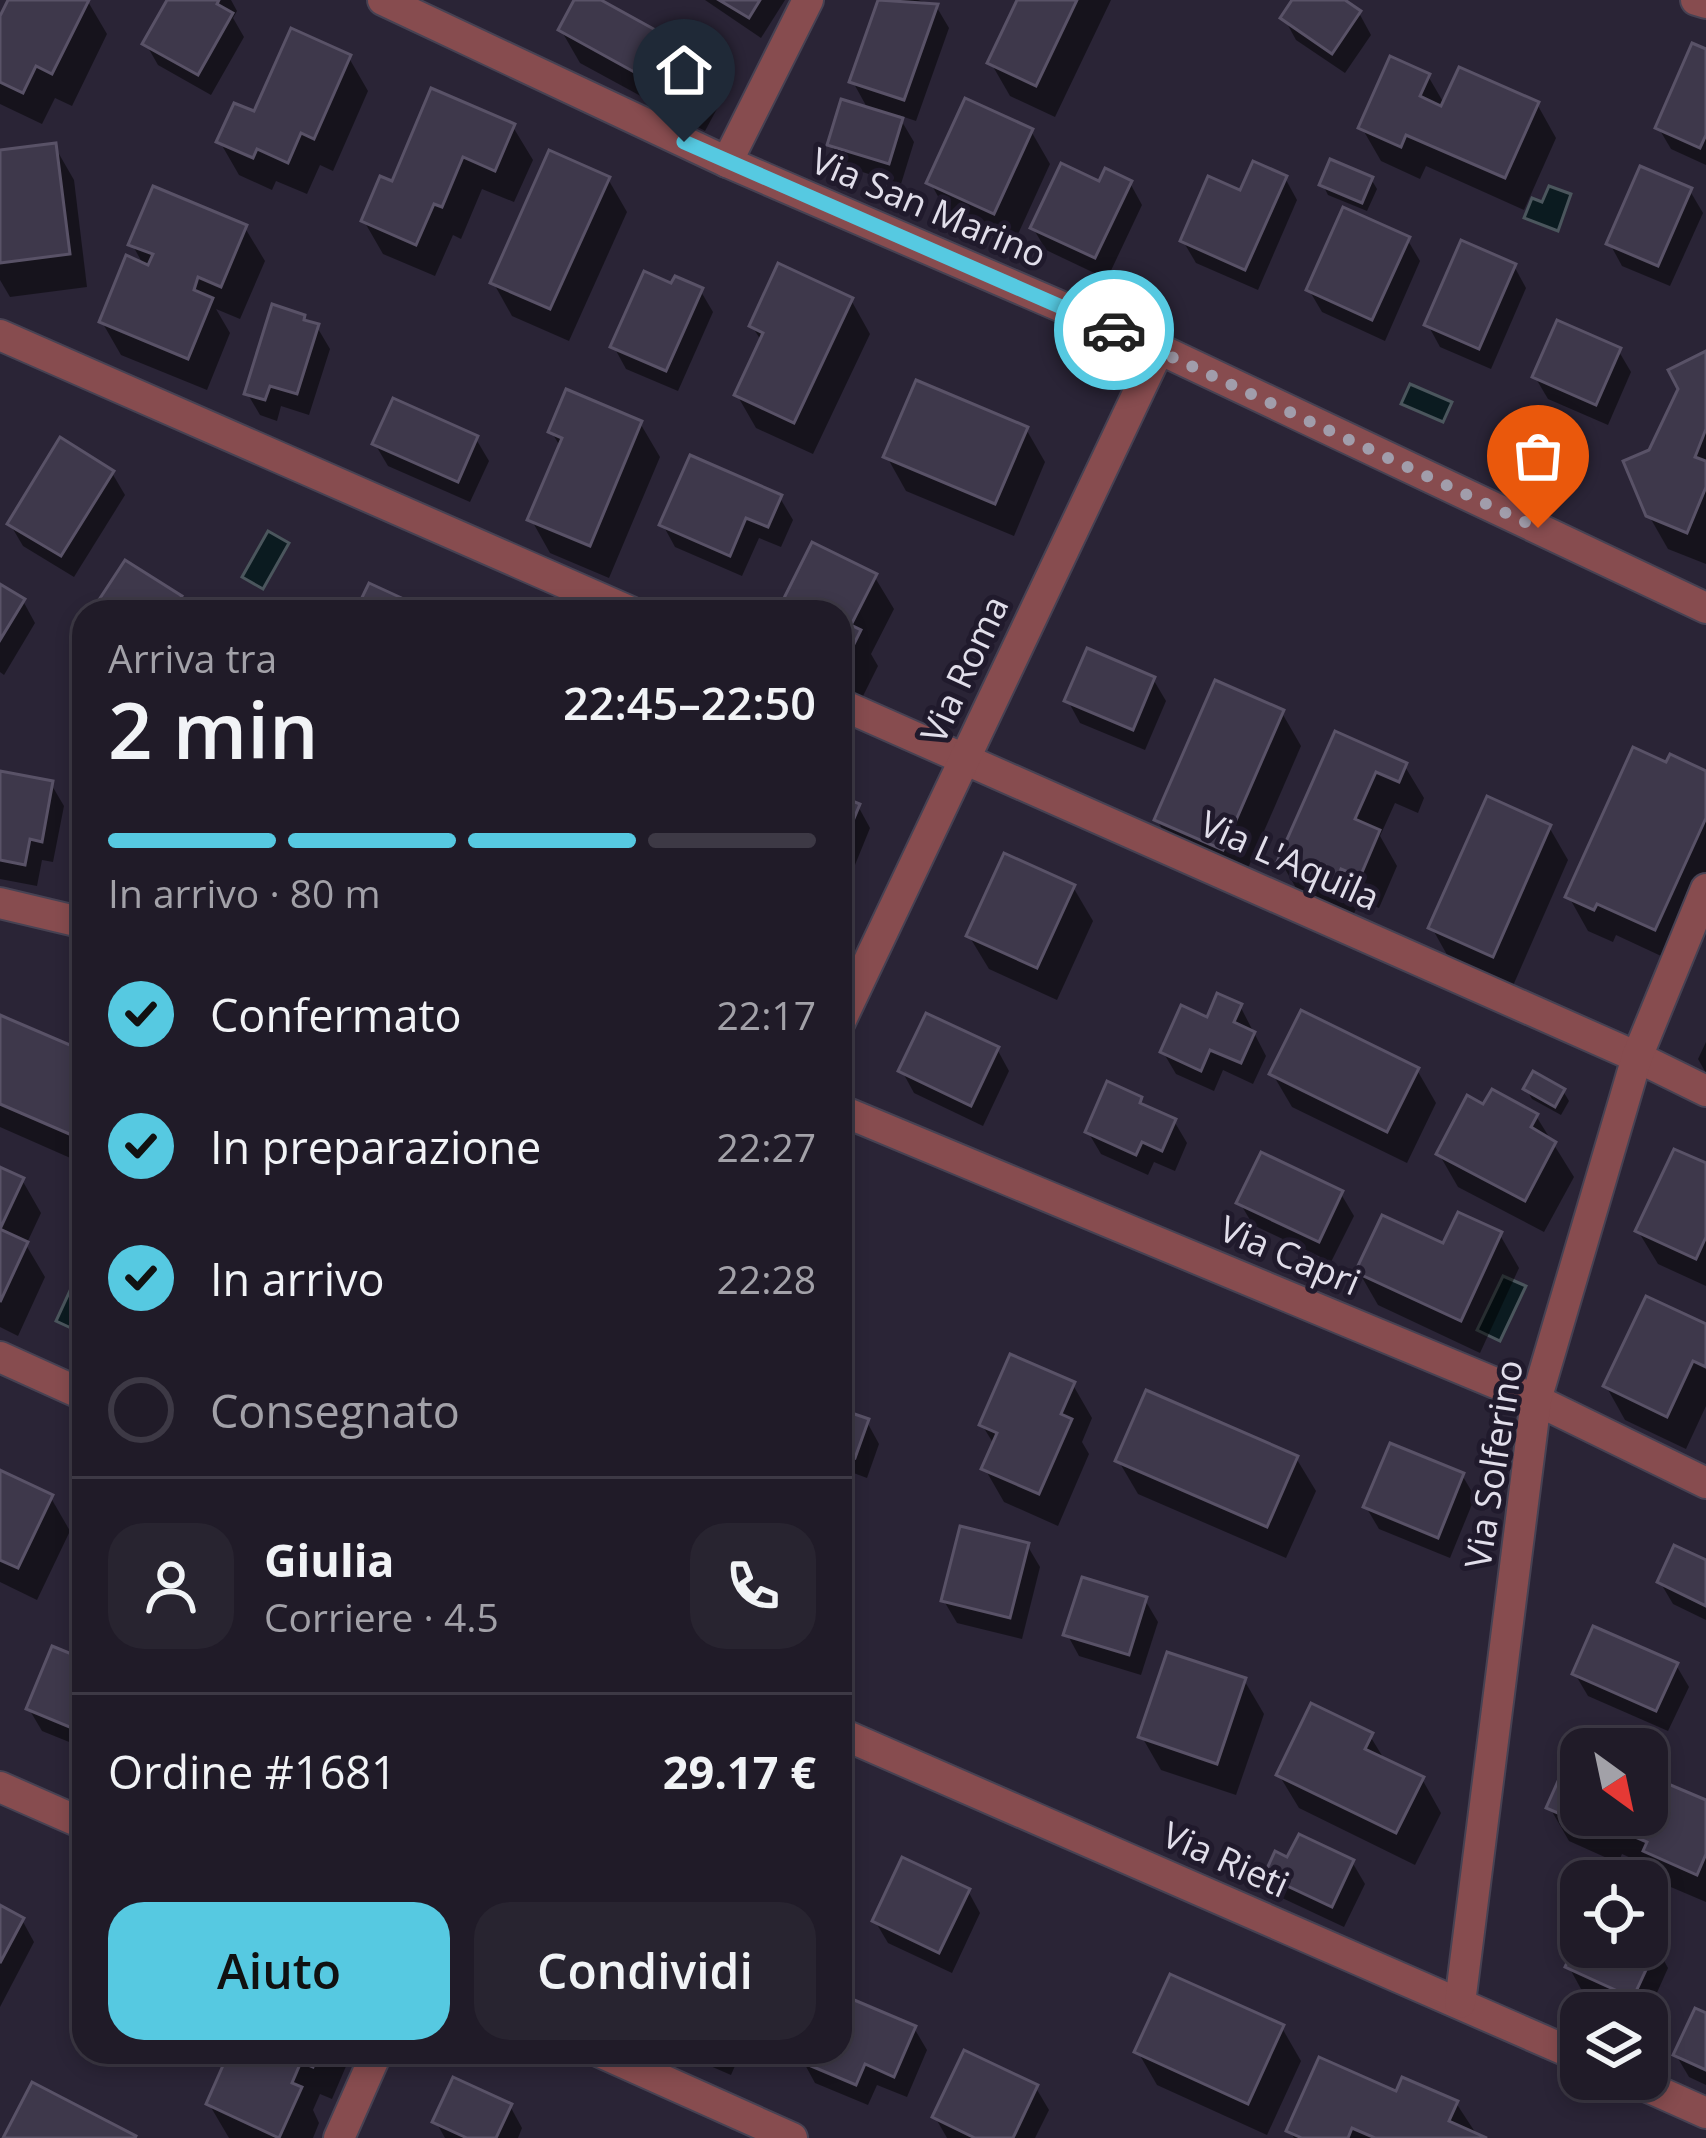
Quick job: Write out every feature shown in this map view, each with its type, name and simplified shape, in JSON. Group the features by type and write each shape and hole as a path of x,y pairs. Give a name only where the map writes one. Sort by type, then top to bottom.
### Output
{"street":[{"name":"Via San Marino","path":"383,0 727,162 1159,350 1706,608"},
{"path":"727,162 808,0"},
{"path":"1696,0 1706,3"},
{"path":"0,335 604,600"},
{"name":"Via Roma","path":"852,997 1159,350"},
{"name":"Via L'Aquila","path":"852,709 1706,1091"},
{"name":"Via Solferino","path":"1460,2003 1536,1400 1637,1057 1706,889"},
{"path":"0,903 72,920"},
{"name":"Via Capri","path":"852,1115 1536,1400 1706,1483"},
{"path":"0,1357 72,1390"},
{"name":"Via Rieti","path":"852,1738 1560,2048"},
{"path":"0,1787 72,1819"},
{"path":"339,2138 372,2064"},
{"path":"626,2064 792,2138"},
{"path":"1668,2096 1706,2113"}],"shaded area":[{"path":"1549,186 1571,194 1558,231 1524,218 1532,198 1542,202"},
{"path":"1410,384 1452,402 1443,422 1401,404"},
{"path":"268,531 289,543 263,589 242,577"},
{"path":"1503,1276 1526,1286 1500,1341 1477,1330"},
{"path":"72,1286 72,1328 56,1321"}],"building":[{"path":"8,0 89,0 52,74 36,66 23,93 0,82 0,16"},
{"path":"167,0 219,0 217,4 233,13 198,75 142,44"},
{"path":"574,0 601,0 708,59 685,100 558,30"},
{"path":"719,0 760,0 749,18"},
{"path":"878,0 938,4 904,100 849,82"},
{"path":"1017,0 1077,0 1036,86 987,63"},
{"path":"1292,0 1345,0 1361,11 1332,54 1280,18"},
{"path":"291,28 351,55 314,139 301,133 288,163 257,149 253,158 216,142 234,103 254,111"},
{"path":"1692,43 1706,49 1706,135 1700,148 1655,128"},
{"path":"1390,56 1430,74 1420,96 1441,106 1459,67 1539,102 1505,178 1406,135 1401,147 1358,128"},
{"path":"431,88 515,124 495,171 463,157 442,207 434,204 416,245 361,221 380,176 392,181"},
{"path":"965,98 1033,129 994,214 926,183"},
{"path":"841,99 903,118 889,164 827,145"},
{"path":"56,143 70,254 0,263 0,150"},
{"path":"549,150 610,177 550,309 490,283"},
{"path":"1330,159 1373,177 1362,203 1319,185"},
{"path":"1253,161 1287,176 1245,270 1180,241 1208,176 1240,190"},
{"path":"1061,163 1099,181 1105,168 1132,181 1095,258 1030,228"},
{"path":"1640,166 1692,188 1658,266 1606,244"},
{"path":"153,186 247,225 221,287 198,277 194,290 213,298 188,359 99,322 126,255 148,265 153,254 128,245"},
{"path":"1343,207 1410,237 1372,320 1306,290"},
{"path":"1461,240 1516,264 1479,349 1424,325"},
{"path":"778,263 853,298 794,423 734,395 763,333 749,326"},
{"path":"644,271 671,283 675,276 703,288 666,371 610,347"},
{"path":"272,304 319,324 297,394 270,386 265,400 244,394"},
{"path":"1557,320 1621,348 1596,405 1532,377"},
{"path":"1706,351 1706,429 1695,457 1706,461 1706,487 1687,533 1646,516 1623,461 1649,450 1678,389 1668,370"},
{"path":"916,380 1028,427 995,504 883,457"},
{"path":"566,389 642,421 590,546 527,520 562,438 548,432"},
{"path":"393,398 478,436 458,482 372,444"},
{"path":"60,437 114,471 61,556 7,524"},
{"path":"690,455 782,495 768,527 746,518 730,556 659,525"},
{"path":"812,542 877,574 852,623 852,600 784,598"},
{"path":"125,560 182,596 179,600 99,600"},
{"path":"369,583 406,600 361,600"},
{"path":"0,584 25,599 0,640"},
{"path":"852,626 861,630 852,648"},
{"path":"1087,648 1155,677 1133,730 1064,701"},
{"path":"1215,680 1284,710 1223,850 1154,820"},
{"path":"1335,731 1407,763 1399,782 1376,772 1355,819 1380,830 1360,877 1341,869 1334,887 1277,862"},
{"path":"1633,747 1666,762 1670,754 1706,771 1706,818 1655,930 1597,904 1594,910 1565,897"},
{"path":"0,771 53,781 42,842 30,839 25,865 0,860"},
{"path":"1487,796 1551,825 1493,957 1428,928"},
{"path":"1004,853 1075,885 1037,968 966,936"},
{"path":"1217,993 1242,1004 1234,1022 1255,1032 1241,1063 1210,1050 1201,1071 1160,1052 1181,1005 1207,1017"},
{"path":"1301,1010 1419,1068 1387,1132 1269,1074"},
{"path":"926,1013 999,1047 971,1106 898,1071"},
{"path":"0,1015 72,1046 72,1135 0,1104"},
{"path":"1533,1071 1565,1089 1555,1107 1523,1089"},
{"path":"1107,1081 1176,1119 1162,1151 1142,1142 1136,1155 1085,1132"},
{"path":"1492,1089 1538,1114 1531,1127 1556,1142 1525,1201 1436,1154 1467,1095 1483,1104"},
{"path":"1674,1149 1706,1163 1706,1237 1696,1259 1635,1231"},
{"path":"1261,1152 1343,1191 1319,1242 1236,1203"},
{"path":"0,1167 24,1178 0,1229"},
{"path":"1458,1212 1502,1232 1461,1321 1355,1272 1382,1215 1443,1243"},
{"path":"0,1229 28,1242 0,1302"},
{"path":"1646,1296 1706,1324 1706,1367 1693,1361 1667,1417 1603,1386"},
{"path":"1010,1354 1075,1382 1061,1414 1072,1419 1039,1494 981,1469 997,1433 979,1425"},
{"path":"1146,1390 1298,1456 1267,1527 1115,1461"},
{"path":"852,1413 869,1419 852,1457"},
{"path":"1390,1443 1464,1473 1438,1538 1363,1507"},
{"path":"0,1470 53,1495 18,1568 0,1560"},
{"path":"960,1526 1029,1543 1010,1618 941,1601"},
{"path":"1674,1545 1706,1560 1706,1606 1657,1582"},
{"path":"1082,1577 1147,1597 1129,1655 1063,1635"},
{"path":"1593,1626 1678,1663 1656,1711 1572,1674"},
{"path":"52,1646 72,1654 72,1728 26,1709"},
{"path":"1167,1652 1246,1678 1217,1764 1138,1737"},
{"path":"1311,1703 1373,1733 1365,1749 1424,1777 1396,1833 1276,1775"},
{"path":"1560,1777 1560,1814 1546,1808"},
{"path":"1668,1784 1706,1800 1706,1854 1697,1875 1643,1851 1647,1842 1633,1836 1668,1836"},
{"path":"1299,1834 1354,1860 1332,1907 1264,1875 1275,1851 1287,1857"},
{"path":"902,1857 970,1889 939,1953 872,1921"},
{"path":"0,1905 24,1918 0,1963"},
{"path":"1567,1968 1647,1968 1636,1992 1620,1992"},
{"path":"1170,1974 1284,2025 1248,2104 1134,2052"},
{"path":"852,1999 916,2026 894,2077 865,2064 856,2085 806,2064 852,2064"},
{"path":"1695,2008 1706,2013 1706,2070 1673,2055"},
{"path":"964,2050 1038,2085 1013,2138 975,2138 932,2117"},
{"path":"1319,2057 1396,2091 1402,2077 1458,2101 1449,2121 1487,2138 1375,2138 1352,2128 1348,2138 1302,2138 1286,2131"},
{"path":"224,2064 300,2064 292,2083 302,2087 279,2138 206,2104"},
{"path":"453,2077 512,2104 496,2138 467,2138 432,2122"},
{"path":"32,2082 136,2136 135,2138 3,2138"}],"way so far":[{"path":"1114,330 1538,528"}],"route":[{"path":"684,142 1114,330"}]}
